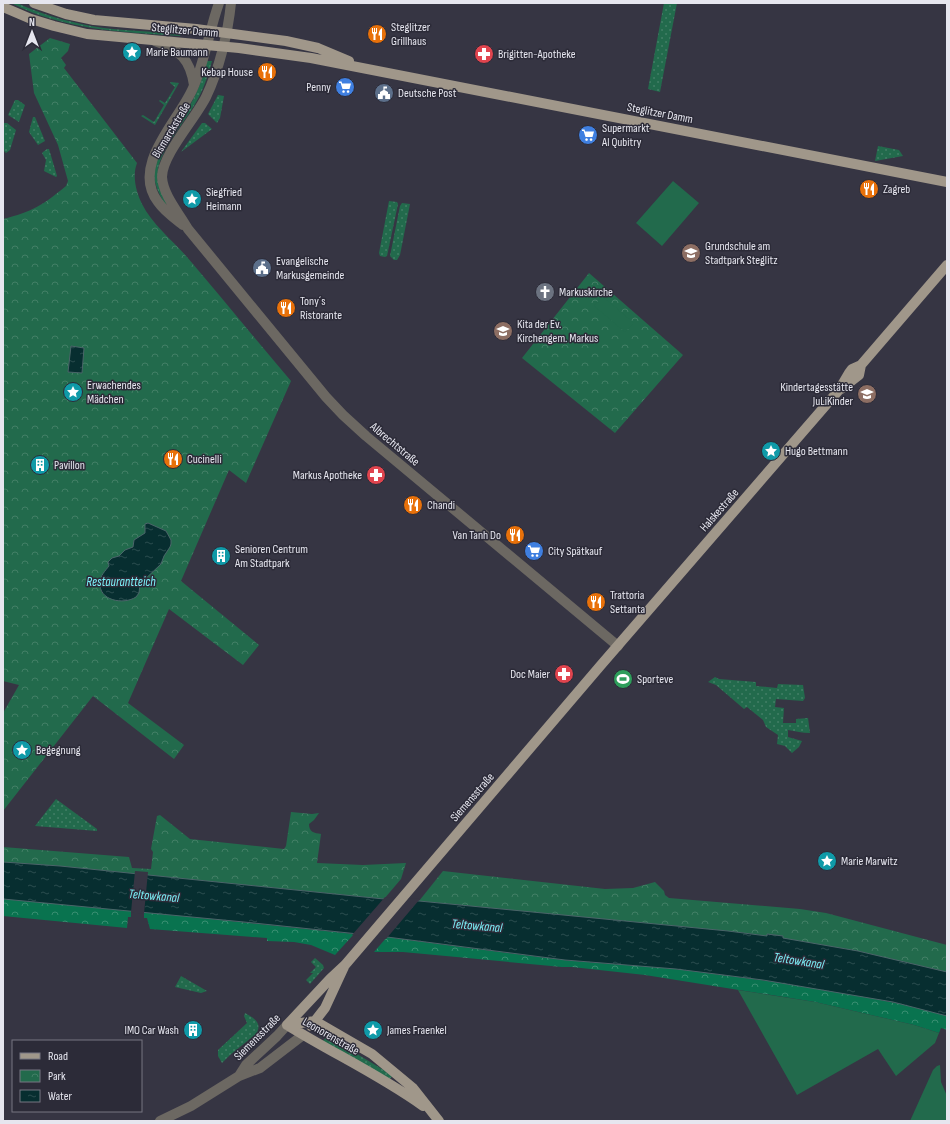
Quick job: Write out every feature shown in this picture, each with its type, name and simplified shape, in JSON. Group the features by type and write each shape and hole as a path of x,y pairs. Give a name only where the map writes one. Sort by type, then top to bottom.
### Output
{"main road":[{"name":"Steglitzer Damm","path":"34,3 66,14 94,20 211,30 264,37 305,45 318,48 367,69"},
{"name":"Steglitzer Damm","path":"3,7 31,19 71,31 103,36 223,46 292,55 947,182"},
{"name":"Halskestraße","path":"618,646 840,390 857,377 861,365 947,265"},
{"name":"Siemensstraße","path":"287,1025 345,965 618,646"},
{"name":"Siemensstraße","path":"303,1035 325,1008 345,965"},
{"name":"Leonorenstraße","path":"287,1025 315,1021 382,1062 413,1088 439,1121"},
{"name":"Leonorenstraße","path":"287,1025 391,1084 431,1112"}],"street":[{"name":"Bismarckstraße","path":"188,229 164,210 158,202 151,188 150,166 154,153 185,104 194,86 219,3"},
{"name":"Bismarckstraße","path":"188,229 166,192 162,178 164,166 172,150 197,112 212,83 223,46 230,15 231,3"},
{"path":"153,40 174,50 186,60 191,70 194,86"},
{"name":"Albrechtstraße","path":"188,229 338,411 396,462 618,646"},
{"name":"Siemensstraße","path":"239,1076 246,1064 287,1025"},
{"name":"Siemensstraße","path":"160,1121 191,1106 239,1076 260,1068 303,1035"}],"green space":[{"path":"11,3 17,3 53,17 91,26 181,34 180,36 158,35 115,31 72,24 31,12"},
{"path":"664,3 677,3 660,92 648,89"},
{"path":"50,38 70,44 68,51 61,58 66,65 64,68 137,163 135,184 146,211 187,257 291,381 246,483 229,470 181,581 259,645 243,665 169,609 128,703 184,745 174,759 93,696 3,811 3,713 19,685 3,681 3,219 22,214 37,207 66,186 68,181 58,145 34,93 29,54"},
{"path":"207,61 212,61 200,94 191,111 166,149 158,167 160,186 167,204 165,204 155,184 154,170 156,162 163,146 188,109 202,79"},
{"path":"170,83 179,83 155,125 141,116 143,115 154,122 164,105 159,101 160,100 165,103 175,87"},
{"path":"218,95 224,96 220,118 217,123 208,114"},
{"path":"15,100 18,100 25,105 19,122 8,115"},
{"path":"33,117 35,117 45,141 38,145 29,132"},
{"path":"3,123 7,123 16,130 10,150 6,153 3,150"},
{"path":"202,123 205,123 212,129 181,152"},
{"path":"878,146 899,150 903,156 875,161"},
{"path":"49,149 57,176 56,177 44,171 46,160 42,153"},
{"path":"673,181 699,203 662,246 636,223"},
{"path":"389,201 397,202 398,204 387,256 385,257 380,256 379,253"},
{"path":"402,203 410,204 400,255 397,260 394,260 390,256 400,206"},
{"path":"589,273 683,355 615,433 522,358"},
{"path":"602,296 634,323 625,332 594,306"},
{"path":"715,677 719,679 756,682 756,686 777,688 778,684 803,685 805,698 803,701 776,699 775,707 784,708 783,723 796,723 796,719 808,718 810,733 788,730 788,737 802,741 799,747 792,753 785,746 777,744 778,735 766,727 763,720 747,707 744,709 716,685 708,682"},
{"path":"56,799 97,829 97,831 35,826"},
{"path":"291,812 312,814 319,813 309,824 312,832 321,834 317,863 363,865 406,863 401,879 384,899 60,866 3,862 3,847 129,857 132,868 151,869 153,852 151,849 157,816 160,815 190,839 284,849 286,846"},
{"path":"443,871 605,889 633,888 655,882 669,898 800,909 826,913 947,945 947,972 858,951 782,938 782,936 768,934 767,936 419,901"},
{"path":"3,899 131,910 131,917 128,917 127,928 3,916"},
{"path":"144,912 354,934 335,955 311,945 294,942 267,941 267,938 150,929 147,918 144,918"},
{"path":"387,937 564,960 676,969 846,993 914,1007 947,1016 947,1030 941,1028 939,1033 914,1025 815,1002 645,975 403,952 374,952"},
{"path":"315,958 323,965 324,968 310,984 306,980 313,973 310,973 316,967 311,962"},
{"path":"181,976 207,991 201,993 175,987"},
{"path":"738,990 815,1002 914,1025 939,1033 935,1043 896,1076 878,1049 797,1095"},
{"path":"245,1013 256,1021 258,1024 258,1030 256,1034 222,1063 218,1056 218,1050 247,1023 244,1016"},
{"path":"327,1036 382,1069 392,1076 391,1078 389,1079 323,1041"},
{"path":"940,1065 941,1082 947,1096 947,1121 910,1121 933,1070"}],"water":[{"path":"71,346 84,348 82,373 68,372"},
{"name":"Restaurantteich","path":"148,523 166,531 171,540 170,547 161,564 140,584 139,593 136,597 125,601 119,601 107,597 100,588 100,580 109,566 108,562 112,558 119,556 125,550 133,547 134,540 145,533 145,524"},
{"name":"Teltowkanal","path":"3,862 60,866 767,936 767,934 783,936 783,938 858,951 947,972 947,1016 893,1002 763,980 676,969 565,960 387,937 3,899"}],"pier":[{"path":"135,871 148,872 144,914 131,912"},
{"path":"385,897 420,899 386,939 352,935"}],"place":[{"name":"Steglitzer Grillhaus","path":"377,34"},
{"name":"Marie Baumann","path":"132,52"},
{"name":"Brigitten-Apotheke","path":"484,54"},
{"name":"Kebap House","path":"267,72"},
{"name":"Penny","path":"345,87"},
{"name":"Deutsche Post","path":"384,93"},
{"name":"Supermarkt Al Qubitry","path":"588,135"},
{"name":"Zagreb","path":"869,189"},
{"name":"Siegfried Heimann","path":"192,199"},
{"name":"Grundschule am Stadtpark Steglitz","path":"691,253"},
{"name":"Evangelische Markusgemeinde","path":"262,268"},
{"name":"Markuskirche","path":"545,292"},
{"name":"Tony´s Ristorante","path":"286,308"},
{"name":"Kita der Ev. Kirchengem. Markus","path":"503,331"},
{"name":"Erwachendes Mädchen","path":"73,392"},
{"name":"Kindertagesstätte JuLiKinder","path":"867,394"},
{"name":"Hugo Bettmann","path":"771,451"},
{"name":"Cucinelli","path":"173,459"},
{"name":"Pavillon","path":"40,465"},
{"name":"Markus Apotheke","path":"376,475"},
{"name":"Chandi","path":"413,505"},
{"name":"Van Tanh Do","path":"515,535"},
{"name":"City Spätkauf","path":"534,551"},
{"name":"Senioren Centrum Am Stadtpark","path":"221,556"},
{"name":"Trattoria Settanta","path":"596,602"},
{"name":"Doc Maier","path":"564,674"},
{"name":"Sporteve","path":"623,679"},
{"name":"Begegnung","path":"22,750"},
{"name":"Marie Marwitz","path":"827,861"},
{"name":"IMO Car Wash","path":"193,1030"},
{"name":"James Fraenkel","path":"373,1030"}]}
